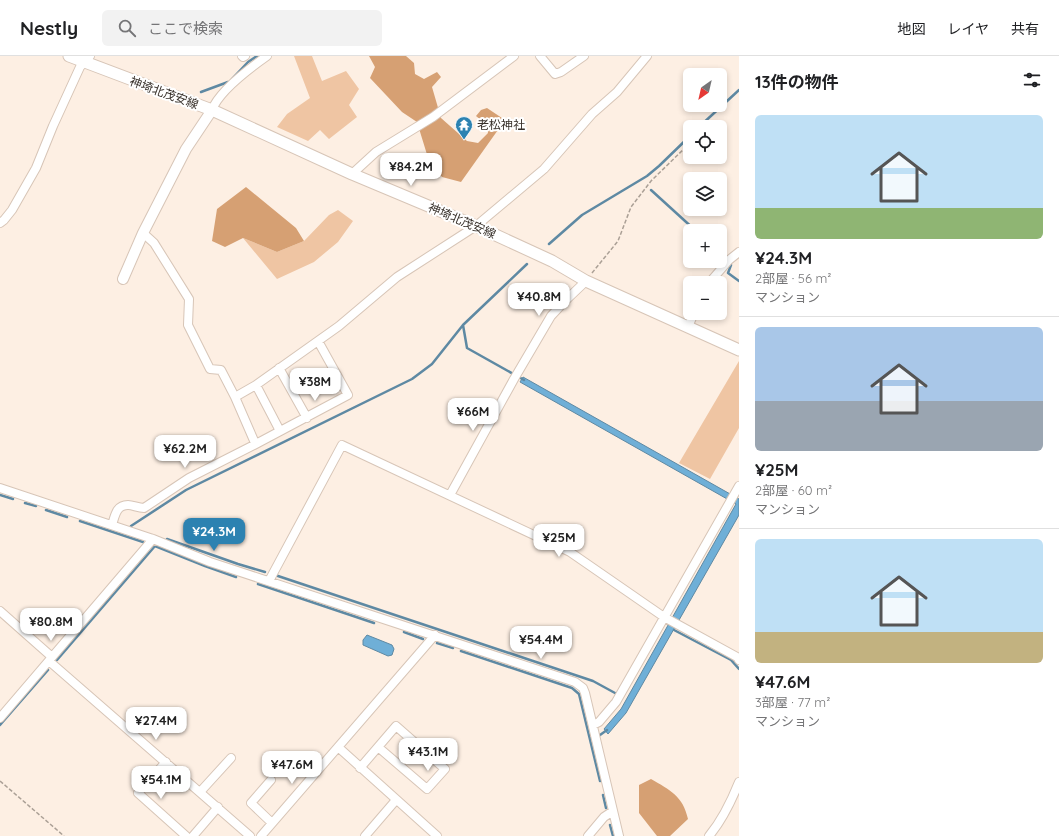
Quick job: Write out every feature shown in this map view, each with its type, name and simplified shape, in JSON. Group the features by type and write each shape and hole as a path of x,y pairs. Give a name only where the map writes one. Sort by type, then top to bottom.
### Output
{"main road":[{"name":"神埼北茂安線","path":"69,56 87,59 212,110 352,174 476,226 552,261 586,281 739,350"}],"street":[{"path":"123,280 143,233 186,149 212,110 214,103 247,70 267,56"},
{"path":"352,174 376,152 433,117 514,56"},
{"path":"540,56 555,74 561,72 584,56"},
{"path":"235,398 256,385 339,326 397,277 476,226 544,169 592,114 617,92 647,56"},
{"path":"0,223 12,210 36,168 80,67 87,59"},
{"path":"143,233 154,242 189,299 188,325 210,369 221,370 255,443 254,445"},
{"path":"715,276 729,260 739,252"},
{"path":"450,495 551,316 564,301 586,281"},
{"path":"688,326 691,320"},
{"path":"112,525 117,509 120,507 128,505 144,508 189,478 307,418 348,395 318,340"},
{"path":"279,368 307,418"},
{"path":"256,385 280,431"},
{"path":"269,581 342,445 570,552 667,618 739,660"},
{"path":"0,488 153,539 210,562 575,682 583,688 585,693 619,836"},
{"path":"593,725 599,722 616,702 667,618 737,490"},
{"path":"0,718 153,539"},
{"path":"0,611 50,659 250,836"},
{"path":"261,836 435,635"},
{"path":"360,768 378,747 396,726 445,769 427,789 378,747"},
{"path":"338,747 437,836"},
{"path":"200,792 231,758"},
{"path":"166,762 138,793 186,836"},
{"path":"271,780 251,803 272,823"},
{"path":"709,836 719,823 730,804 739,782"},
{"path":"365,836 396,800"},
{"path":"193,836 218,808"},
{"path":"588,836 604,817 613,811"}],"path":[{"path":"586,281 618,241 631,207 651,181 683,150"},
{"path":"0,781 64,836"}],"shaded area":[{"path":"294,56 312,56 322,81 346,71 359,89 349,105 357,117 329,139 320,130 308,141 277,127 287,114 310,98"},
{"path":"369,56 406,56 414,63 415,74 424,79 437,72 441,77 432,87 441,118 467,141 478,143 488,133 487,125 476,116 481,110 487,108 505,120 461,182 442,177 429,161 417,122 402,112 370,78 375,67"},
{"path":"246,187 296,228 304,241 277,252 243,238 225,247 212,241 217,209"},
{"path":"338,210 353,221 338,242 314,262 277,279 243,238 277,252 304,241 329,215"},
{"path":"739,361 739,428 710,479 679,463"},
{"path":"651,779 675,794 686,811 688,819 670,836 657,836 639,813 639,785"}],"water":[{"path":"523,377 739,499 739,515 626,713 608,734 604,729 621,709 736,504 520,382"},
{"path":"367,635 392,645 394,649 392,655 388,656 363,645 363,640"}],"waterway":[{"path":"232,79 248,62 257,56"},
{"path":"201,92 228,82"},
{"path":"707,120 739,90"},
{"path":"549,244 582,215 647,176 683,143"},
{"path":"651,190 688,224"},
{"path":"131,526 186,490 412,379 432,364 463,325 527,264"},
{"path":"731,265 728,273 739,281"},
{"path":"463,325 467,348 524,380"},
{"path":"0,495 13,499"},
{"path":"25,503 36,506"},
{"path":"46,510 67,517"},
{"path":"80,521 143,542"},
{"path":"167,539 265,572"},
{"path":"57,660 155,546 236,577"},
{"path":"278,576 593,681 615,693"},
{"path":"258,584 374,623"},
{"path":"674,630 731,660 739,669"},
{"path":"404,632 423,639"},
{"path":"437,643 453,648"},
{"path":"461,651 572,688 579,694 600,781"},
{"path":"0,725 48,670"},
{"path":"590,739 607,730"},
{"path":"603,795 606,808"},
{"path":"610,825 613,836"}],"place":[{"name":"老松神社","path":"464,140"}]}
